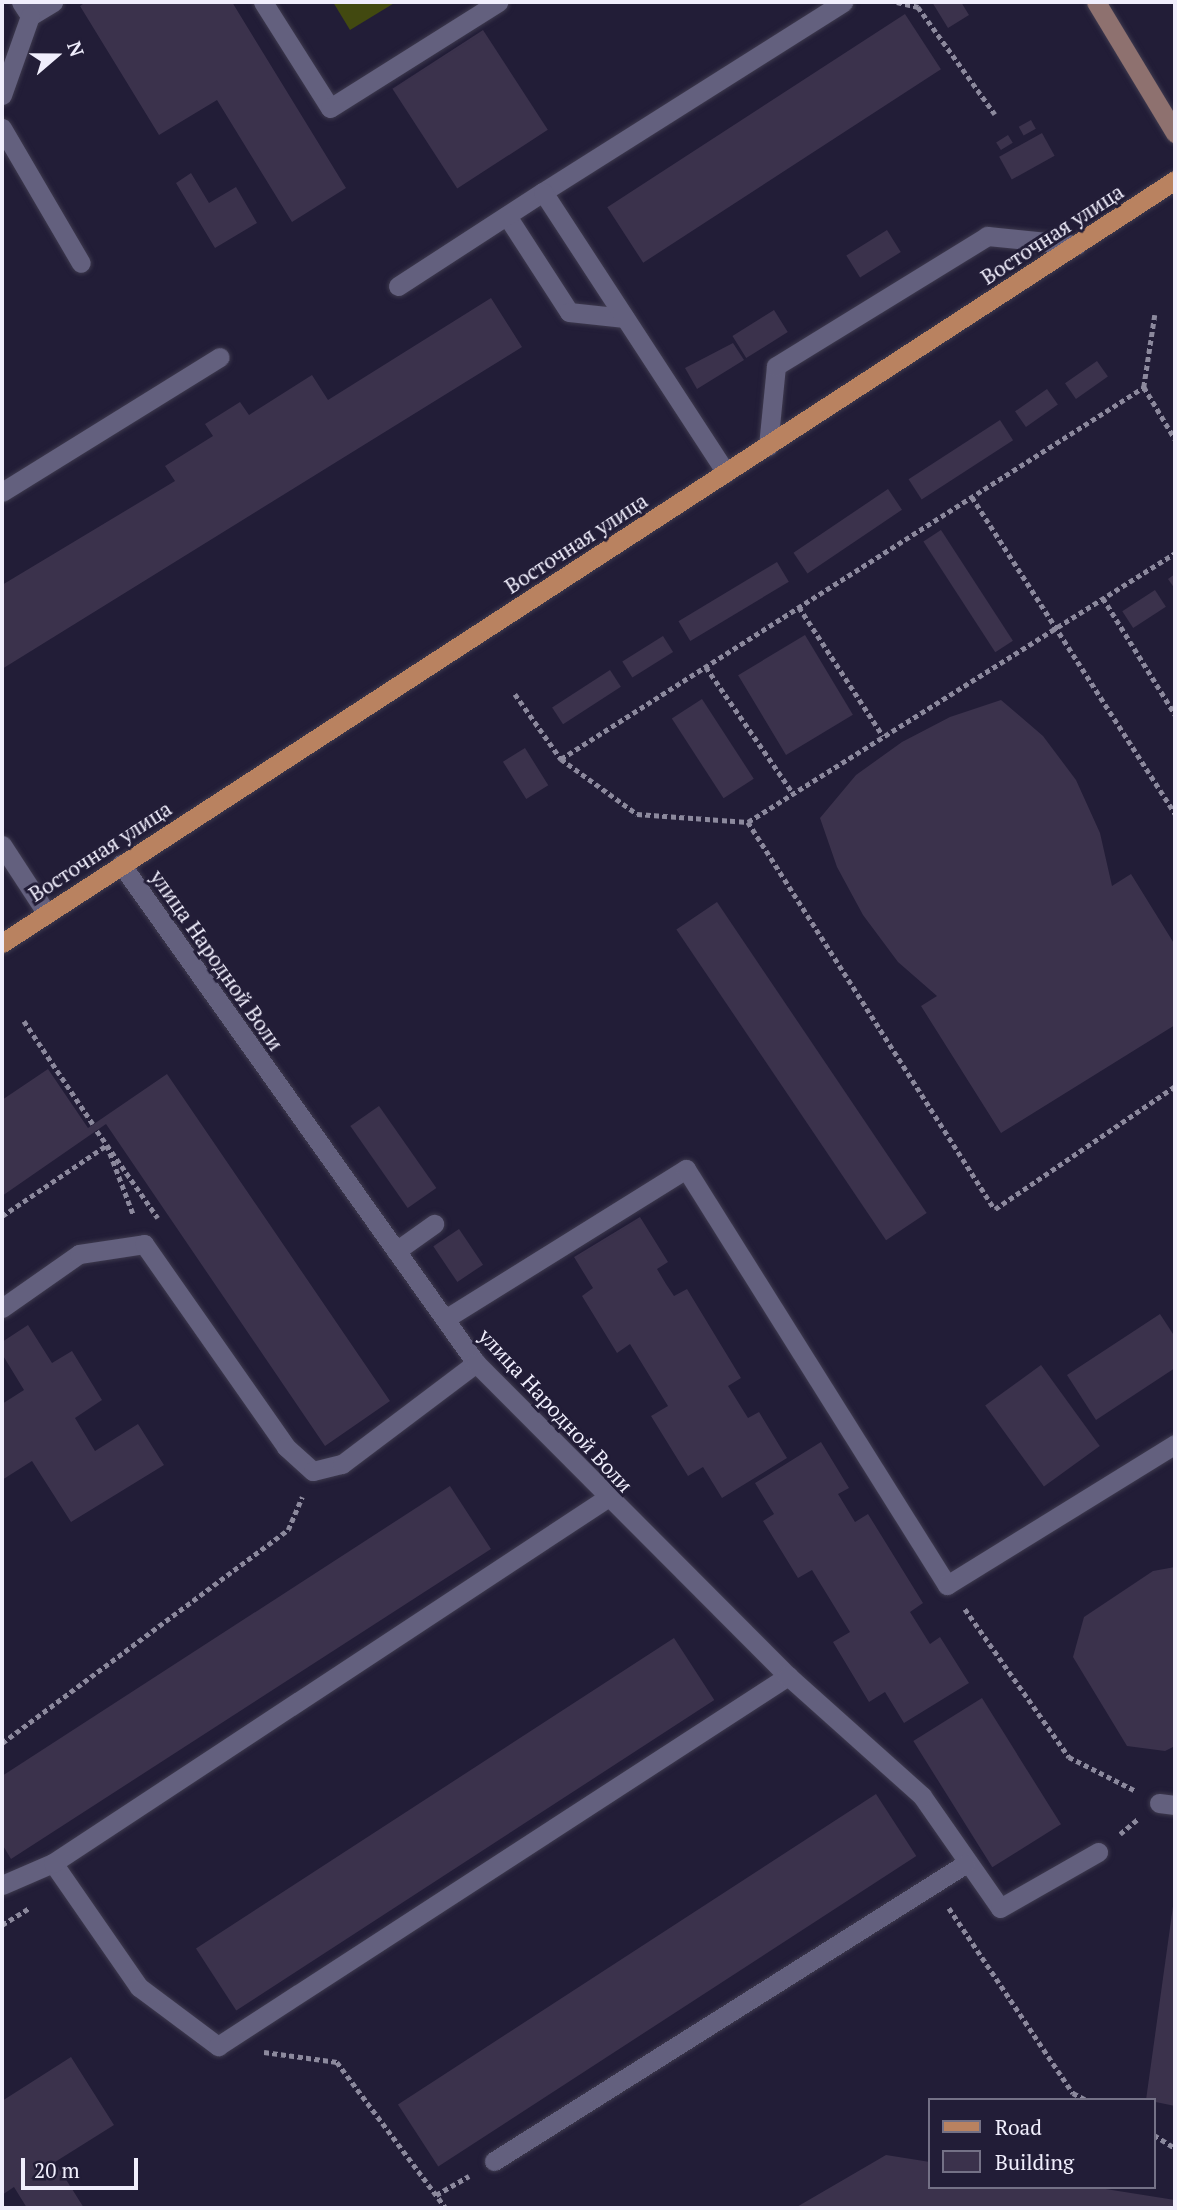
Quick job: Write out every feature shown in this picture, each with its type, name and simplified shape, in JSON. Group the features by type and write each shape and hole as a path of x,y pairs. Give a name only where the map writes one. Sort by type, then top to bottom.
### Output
{"main road":[{"path":"1096,2 1175,133"},
{"name":"Восточная улица","path":"2,943 1175,180"}],"street":[{"path":"2,95 26,9 53,2"},
{"path":"263,2 330,108 498,2"},
{"path":"398,286 843,2"},
{"path":"2,128 81,263"},
{"path":"543,192 726,473"},
{"path":"507,216 569,312 625,318"},
{"path":"768,446 776,366 987,236 1077,245"},
{"path":"2,492 220,357"},
{"path":"2,845 47,914"},
{"name":"улица Народной Воли","path":"121,864 475,1363 607,1498 788,1676 922,1796 965,1864 1000,1908 1098,1852"},
{"path":"445,1319 686,1170 947,1585 1175,1444"},
{"path":"396,1251 434,1224"},
{"path":"2,1308 79,1254 144,1244 286,1447 313,1471 342,1464 475,1363"},
{"path":"2,1885 53,1863 607,1498"},
{"path":"53,1863 139,1987 218,2046 788,1676"},
{"path":"494,2161 965,1864"}],"path":[{"path":"897,2 918,7 995,114"},
{"path":"1156,315 1144,387 1175,439"},
{"path":"561,759 1144,387"},
{"path":"972,497 1059,626 1175,813"},
{"path":"515,694 561,759 637,814 748,822 1175,552"},
{"path":"1103,598 1175,714"},
{"path":"799,607 883,736"},
{"path":"706,667 793,793"},
{"path":"748,822 995,1209 1175,1086"},
{"path":"24,1021 93,1124"},
{"path":"97,1131 107,1145 144,1244"},
{"path":"2,1743 288,1530 313,1471"},
{"path":"947,1585 1069,1757 1167,1804 1098,1852"},
{"path":"933,1884 1073,2093 1082,2098"},
{"path":"218,2046 337,2062 446,2208"},
{"path":"1156,2136 1175,2148"},
{"path":"436,2195 494,2161"}],"green space":[{"path":"333,2 396,2 350,30"}],"building":[{"path":"86,2 232,2 346,188 292,222 217,100 159,135 80,6"},
{"path":"932,2 961,2 969,15 948,28"},
{"path":"905,14 941,69 643,263 607,207"},
{"path":"483,30 548,130 457,189 392,89"},
{"path":"1031,120 1036,129 1024,136 1019,127"},
{"path":"1042,133 1055,156 1012,179 999,157"},
{"path":"1008,135 1013,143 1001,150 996,142"},
{"path":"191,173 209,203 236,187 257,223 215,248 176,183"},
{"path":"887,230 901,252 860,277 846,255"},
{"path":"491,298 522,347 2,669 2,585 175,481 165,466 213,436 205,424 240,402 249,415 312,375 328,400"},
{"path":"774,310 788,332 746,358 732,336"},
{"path":"733,343 744,360 697,389 685,368"},
{"path":"1097,361 1108,377 1076,399 1065,383"},
{"path":"1047,389 1058,405 1026,427 1015,411"},
{"path":"1000,420 1013,440 922,499 909,479"},
{"path":"888,489 902,510 807,573 793,553"},
{"path":"941,530 1013,641 995,652 923,541"},
{"path":"777,562 789,582 690,641 678,621"},
{"path":"1175,574 1175,589 1168,579"},
{"path":"1155,590 1166,607 1133,628 1122,611"},
{"path":"805,635 853,715 786,755 738,675"},
{"path":"663,636 673,652 632,678 622,661"},
{"path":"610,670 621,687 563,724 552,708"},
{"path":"702,699 754,779 724,798 672,719"},
{"path":"1001,700 1043,736 1076,780 1100,833 1112,886 1131,874 1175,945 1175,1025 1001,1133 921,1006 937,996 898,962 863,915 837,867 820,818 856,775 902,742 950,717"},
{"path":"525,748 548,785 526,799 503,762"},
{"path":"717,902 927,1213 886,1240 676,929"},
{"path":"48,1069 88,1128 167,1074 390,1401 325,1446 106,1124 2,1196 2,1100"},
{"path":"379,1106 436,1188 408,1208 350,1126"},
{"path":"640,1217 668,1262 657,1269 666,1284 674,1296 687,1289 741,1378 728,1386 748,1418 759,1412 787,1458 722,1498 703,1467 688,1476 651,1416 668,1406 630,1344 617,1353 582,1296 593,1288 574,1257"},
{"path":"459,1229 483,1265 457,1282 433,1246"},
{"path":"1160,1314 1175,1337 1175,1368 1096,1420 1067,1375"},
{"path":"28,1325 52,1363 72,1351 102,1400 75,1418 95,1451 138,1424 164,1465 71,1522 32,1461 2,1480 2,1404 24,1390 2,1354 2,1342"},
{"path":"1041,1365 1100,1446 1044,1486 985,1406"},
{"path":"821,1442 849,1488 838,1494 855,1522 868,1514 923,1603 910,1612 930,1644 940,1637 969,1683 904,1723 885,1692 869,1702 833,1642 850,1632 812,1570 798,1578 763,1521 774,1514 755,1483"},
{"path":"450,1486 491,1549 11,1859 2,1844 2,1776"},
{"path":"1175,1567 1175,1746 1165,1751 1127,1746 1073,1657 1084,1617 1153,1571"},
{"path":"674,1638 714,1700 236,2011 196,1948"},
{"path":"982,1698 1061,1824 992,1867 913,1741"},
{"path":"876,1794 916,1856 438,2167 398,2104"},
{"path":"1175,1892 1175,2106 1156,2102 1156,2098 1146,2098"},
{"path":"71,2057 114,2125 55,2162 84,2208 27,2208 14,2187 2,2195 2,2101"},
{"path":"886,2155 928,2162 928,2189 1106,2189 1175,2200 1175,2208 795,2208"}]}
